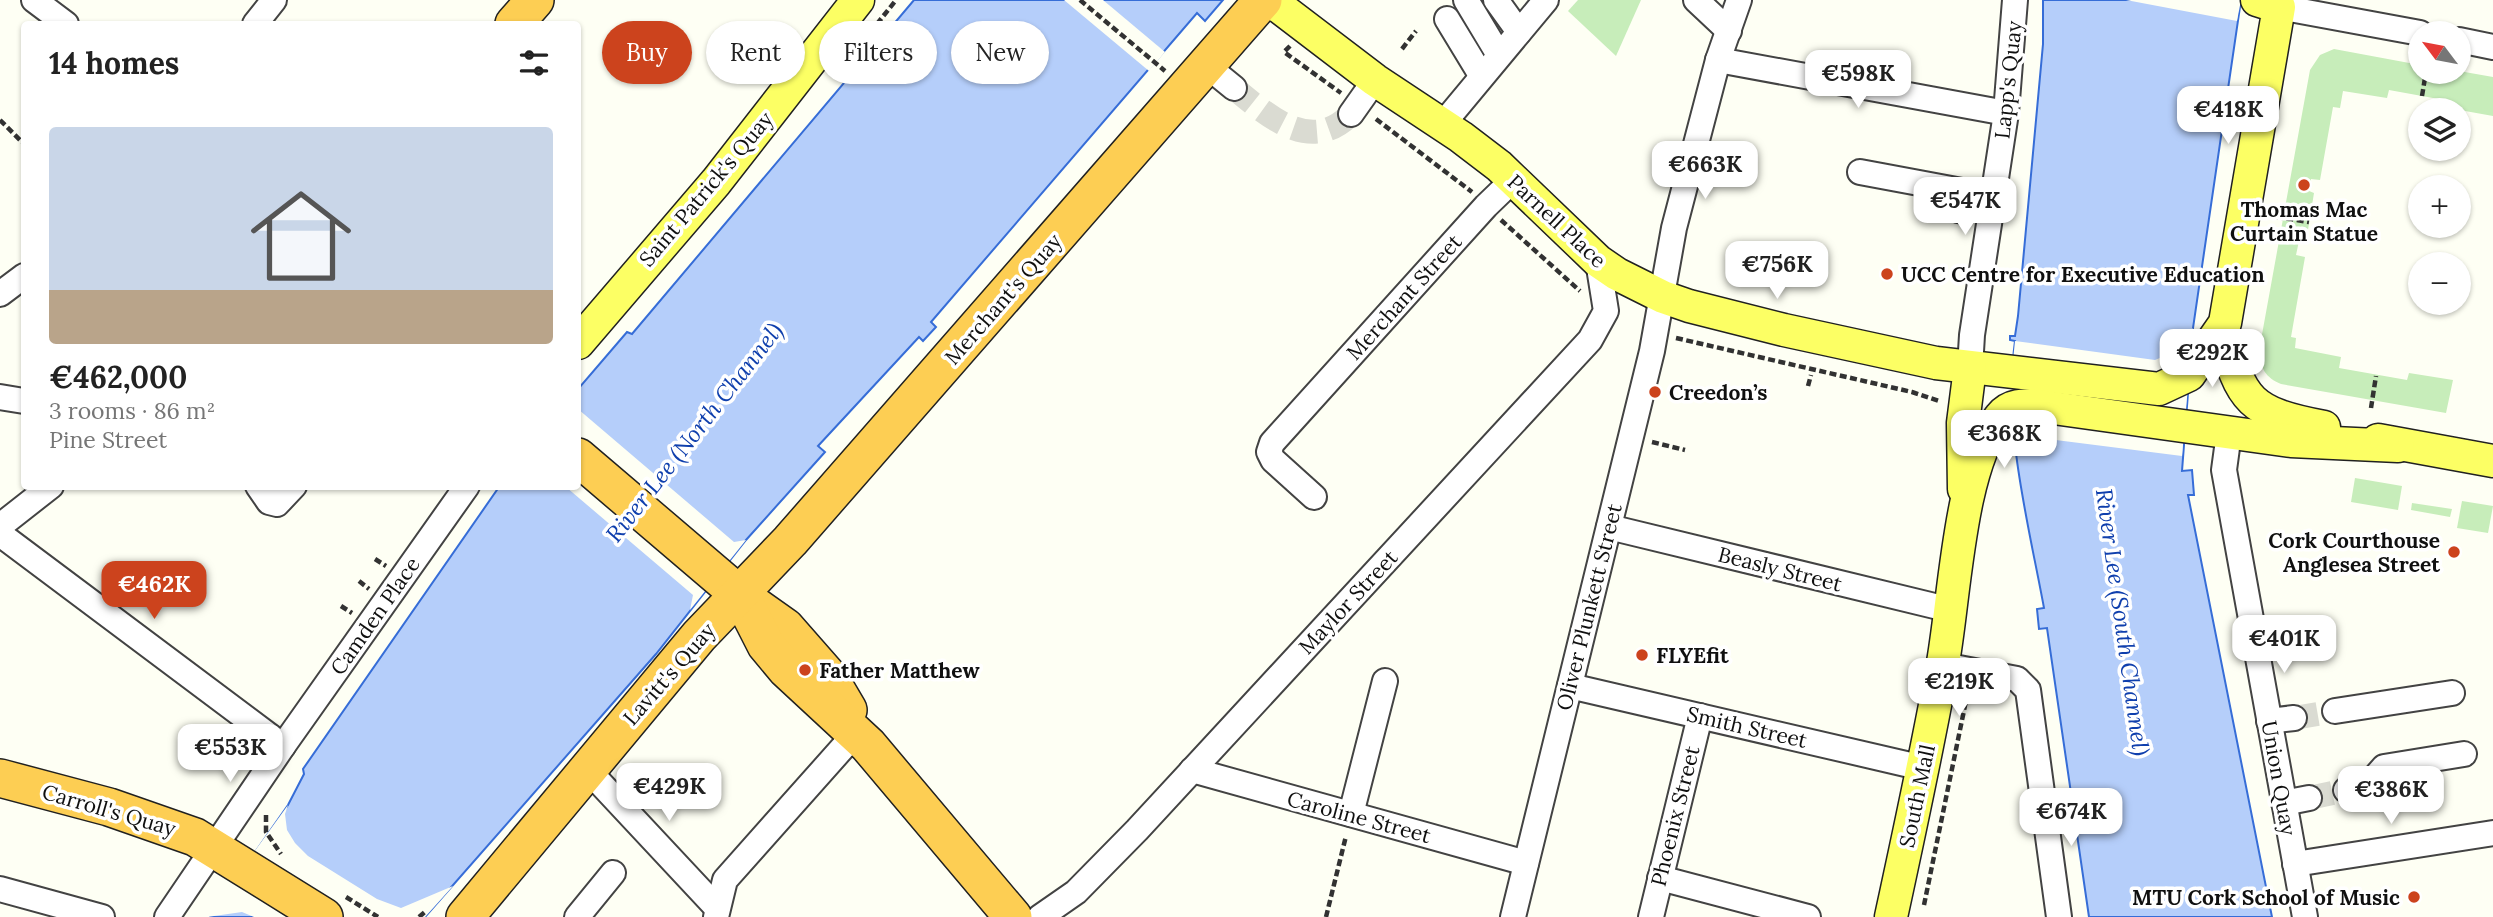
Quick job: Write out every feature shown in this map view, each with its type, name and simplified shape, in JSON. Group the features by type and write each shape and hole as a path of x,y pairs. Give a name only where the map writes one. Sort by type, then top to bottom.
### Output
{"highway":[{"path":"517,21 535,0"},
{"name":"Merchant's Quay","path":"721,579 1220,77 1263,0"},
{"path":"581,460 721,579 779,661 861,740 1013,917"},
{"name":"Lavitt's Quay","path":"465,917 699,636 721,579"},
{"name":"Carroll's Quay","path":"0,778 171,827 230,858 324,917"}],"main road":[{"name":"Saint Patrick's Quay","path":"581,340 716,182 858,0"},
{"name":"Parnell Place","path":"1270,0 1375,80 1461,137 1513,180 1598,261 1617,274 1689,306 1784,330 1970,368 2159,389 2189,375 2223,330"},
{"path":"2272,2 2223,330 2238,383 2247,397 2283,418 2398,446 2493,461"},
{"name":"South Mall","path":"1891,917 1923,768 1957,668 1951,610 1965,509 1963,424 1970,368"},
{"name":"South Mall","path":"1965,509 1993,429 2001,415 2012,407 2039,406 2229,433"},
{"path":"2229,433 2291,441 2398,446"}],"street":[{"path":"34,0 62,21"},
{"path":"257,21 274,0"},
{"path":"1480,0 1515,34"},
{"path":"1496,0 1515,34"},
{"path":"1442,125 1515,34 1511,0"},
{"path":"1696,0 1729,31"},
{"name":"Oliver Plunkett Street","path":"1513,917 1656,335 1674,228 1718,60 1739,0"},
{"name":"Lapp's Quay","path":"1970,368 1972,335 2007,113 2015,0"},
{"path":"2272,2 2408,30"},
{"path":"1457,9 1515,34"},
{"path":"2471,42 2493,47"},
{"path":"1718,60 2007,113"},
{"path":"1351,114 1375,80"},
{"path":"1860,172 1994,197"},
{"name":"Merchant Street","path":"1314,497 1273,460 1269,452 1272,443 1486,206 1513,180"},
{"path":"1598,261 1605,314"},
{"path":"0,295 21,278"},
{"name":"Maylor Street","path":"1040,917 1076,892 1192,770 1590,340 1605,314"},
{"path":"0,397 21,400"},
{"name":"Union Quay","path":"2229,433 2224,470 2305,917"},
{"path":"0,526 46,490"},
{"path":"261,490 269,502 277,504 290,490"},
{"name":"Camden Place","path":"167,917 230,858 283,746 464,490"},
{"name":"Beasly Street","path":"1609,527 1951,610"},
{"path":"0,534 86,608 283,746"},
{"path":"1957,668 2017,679 2025,685 2059,917"},
{"path":"1351,814 1385,681"},
{"name":"Smith Street","path":"1570,686 1923,768"},
{"path":"2335,711 2452,693"},
{"name":"Phoenix Street","path":"1651,917 1700,716"},
{"path":"2269,722 2294,718"},
{"path":"588,770 717,913 730,873 861,740"},
{"path":"2346,790 2369,784 2384,766 2463,754"},
{"name":"Caroline Street","path":"1192,770 1526,863"},
{"path":"2284,803 2309,798"},
{"path":"2295,864 2493,833"},
{"path":"577,917 613,873"},
{"path":"1660,878 1808,917"},
{"path":"0,889 102,917"}],"path":[{"path":"1080,0 1157,63"},
{"path":"1402,49 1416,31"},
{"path":"2421,96 2424,84"},
{"path":"0,120 21,141"},
{"path":"1432,160 1469,190"},
{"path":"1496,215 1605,314"},
{"path":"2276,217 2309,222"},
{"path":"1954,221 1972,225"},
{"path":"1656,335 1912,392 1946,404"},
{"path":"1808,386 1811,375"},
{"path":"2371,408 2376,376"},
{"path":"1644,440 1685,450"},
{"path":"1920,917 1947,803 1957,668"},
{"path":"266,832 268,808"},
{"path":"1326,917 1351,814"},
{"path":"420,917 426,911"}],"green space":[{"path":"1578,0 1641,0 1616,56 1568,11"},
{"path":"2334,49 2408,63 2408,84 2471,84 2471,73 2493,77 2493,116 2471,112 2471,98 2433,98 2389,90 2387,98 2343,91 2340,108 2333,107 2320,180 2311,179 2309,191 2314,193 2306,242 2299,241 2296,255 2305,257 2291,337 2296,338 2295,348 2341,357 2339,368 2407,380 2409,373 2453,380 2446,413 2281,384 2271,379 2261,362 2259,351 2310,70 2320,55"},
{"path":"2355,478 2402,486 2398,510 2351,502"},
{"path":"2462,501 2493,506 2488,533 2457,528"},
{"path":"2412,503 2452,509 2450,517 2411,510"}],"water":[{"name":"River Lee (North Channel)","path":"914,0 1223,0 1205,21 1197,13 931,322 936,327 923,341 919,337 818,446 825,452 746,540 656,654 425,917 210,917 288,805 304,774 303,769 497,490 581,490 581,386 627,332 632,334 843,84 937,84 937,21 896,21"},
{"name":"River Lee (South Channel)","path":"2043,0 2241,0 2193,328 2182,471 2192,470 2194,495 2188,495 2272,917 2089,917 2047,628 2039,629 2037,609 2044,608 2019,475 2012,408 2015,341 2010,340 2010,336 2015,336 2018,316 2043,44"}],"pier":[{"path":"1064,0 1103,0 1165,52 1149,71"},
{"path":"2126,0 2241,0 2237,21"},
{"path":"2193,328 2182,456 2040,438 2026,443 2018,455 2010,389 2015,341 2155,360 2167,355"},
{"path":"581,412 734,542 746,540 690,610 693,595 570,490 581,490"},
{"path":"288,805 285,814 287,830 295,843 308,856 377,899 401,908 453,886 425,917 254,917 242,912 207,917"}],"tunnel":[{"path":"1234,88 1275,119 1305,131 1321,131 1336,126 1351,114"},
{"path":"2294,718 2335,711"},
{"path":"2309,798 2346,790"}],"place":[{"name":"Thomas Mac Curtain Statue","path":"2304,185"},
{"name":"UCC Centre for Executive Education","path":"1887,274"},
{"name":"Creedon’s","path":"1655,392"},
{"name":"Cork Courthouse Anglesea Street","path":"2454,552"},
{"name":"FLYEfit","path":"1642,655"},
{"name":"Father Matthew","path":"805,670"},
{"name":"MTU Cork School of Music","path":"2414,897"}]}
